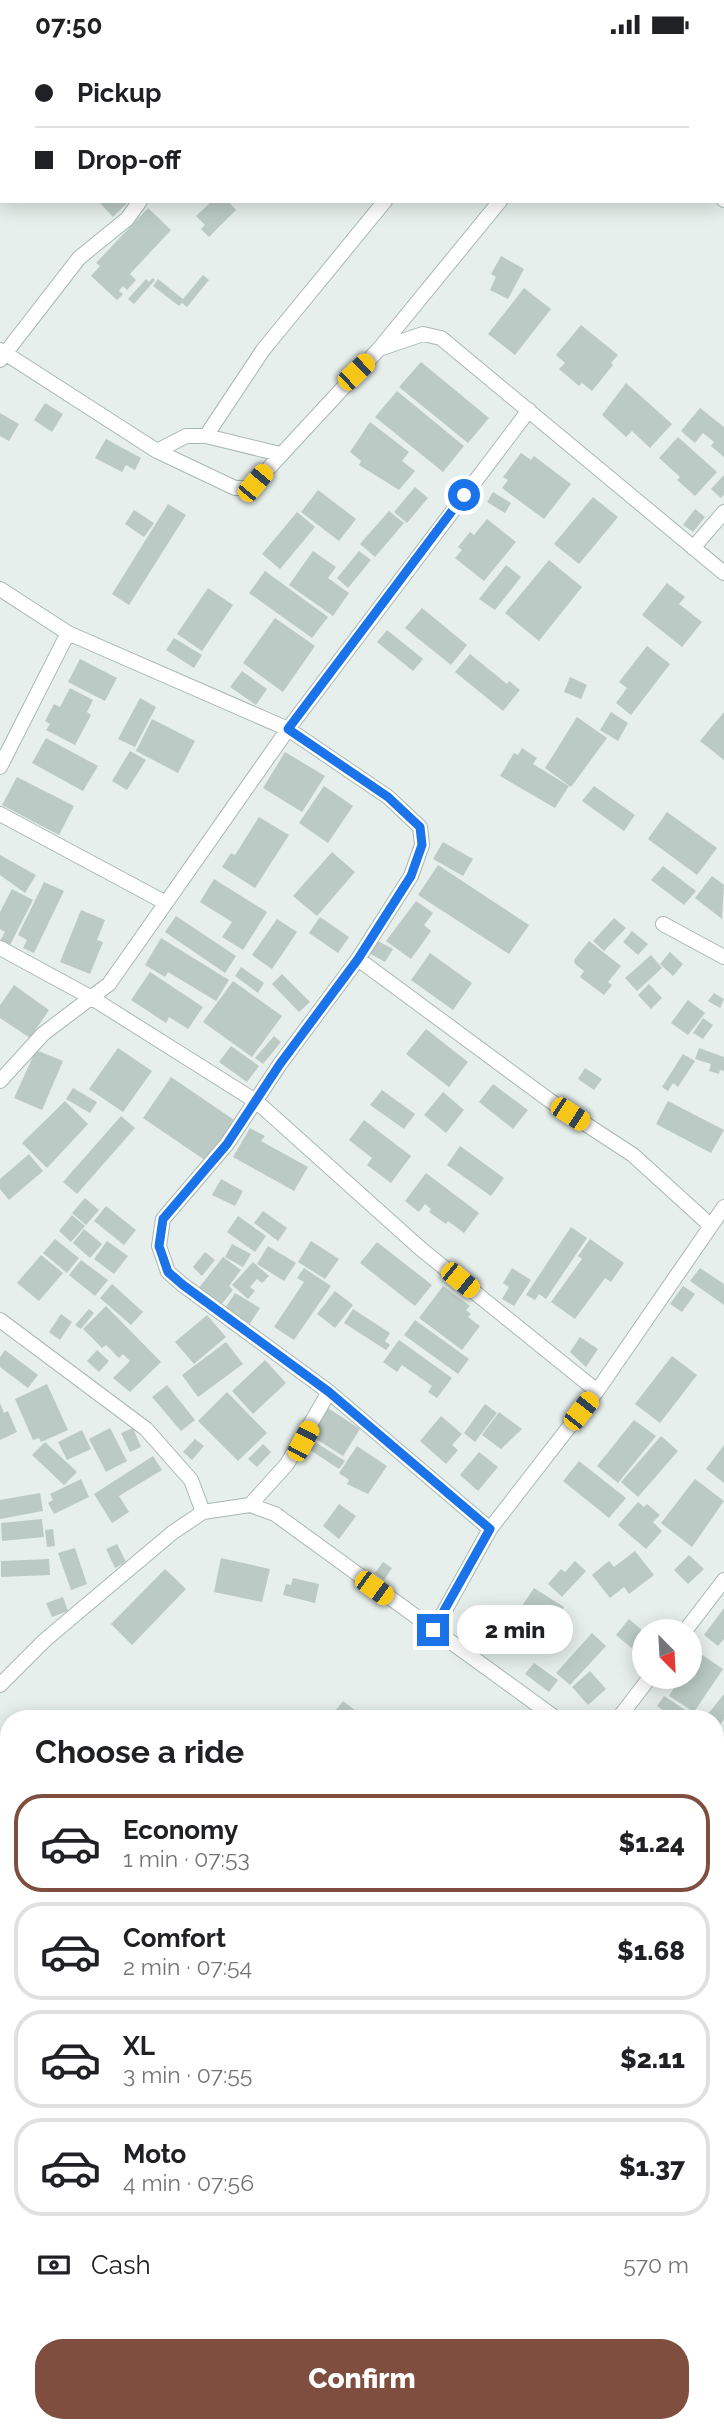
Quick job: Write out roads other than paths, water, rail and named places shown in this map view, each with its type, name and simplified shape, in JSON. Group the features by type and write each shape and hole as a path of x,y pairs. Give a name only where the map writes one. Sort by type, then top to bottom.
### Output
{"street":[{"path":"139,203 127,219 79,258 1,355 157,451 235,488 246,488 255,483 379,349 498,203"},
{"path":"206,436 263,350 383,203"},
{"path":"379,349 423,334 441,338 724,573"},
{"path":"0,1081 43,1034 109,984 288,729 529,410"},
{"path":"157,451 186,436 206,436 280,453"},
{"path":"693,548 724,512"},
{"path":"0,589 68,633 288,729 388,797 420,827 422,845 411,876 358,959 280,1064 257,1103 227,1144 163,1219 159,1246 168,1272 183,1285 329,1392 490,1529"},
{"path":"0,767 68,633"},
{"path":"0,814 166,903"},
{"path":"663,924 724,957"},
{"path":"0,948 92,998 257,1103 421,1249 597,1391"},
{"path":"358,959 549,1100 633,1156 710,1225"},
{"path":"433,1630 490,1529 597,1391 724,1207"},
{"path":"0,1320 146,1429 191,1480 204,1511"},
{"path":"250,1505 295,1453 329,1392"},
{"path":"0,1685 45,1640 172,1533 204,1511 250,1505 275,1514 544,1710"},
{"path":"694,1619 724,1580"},
{"path":"625,1710 641,1689"}]}
